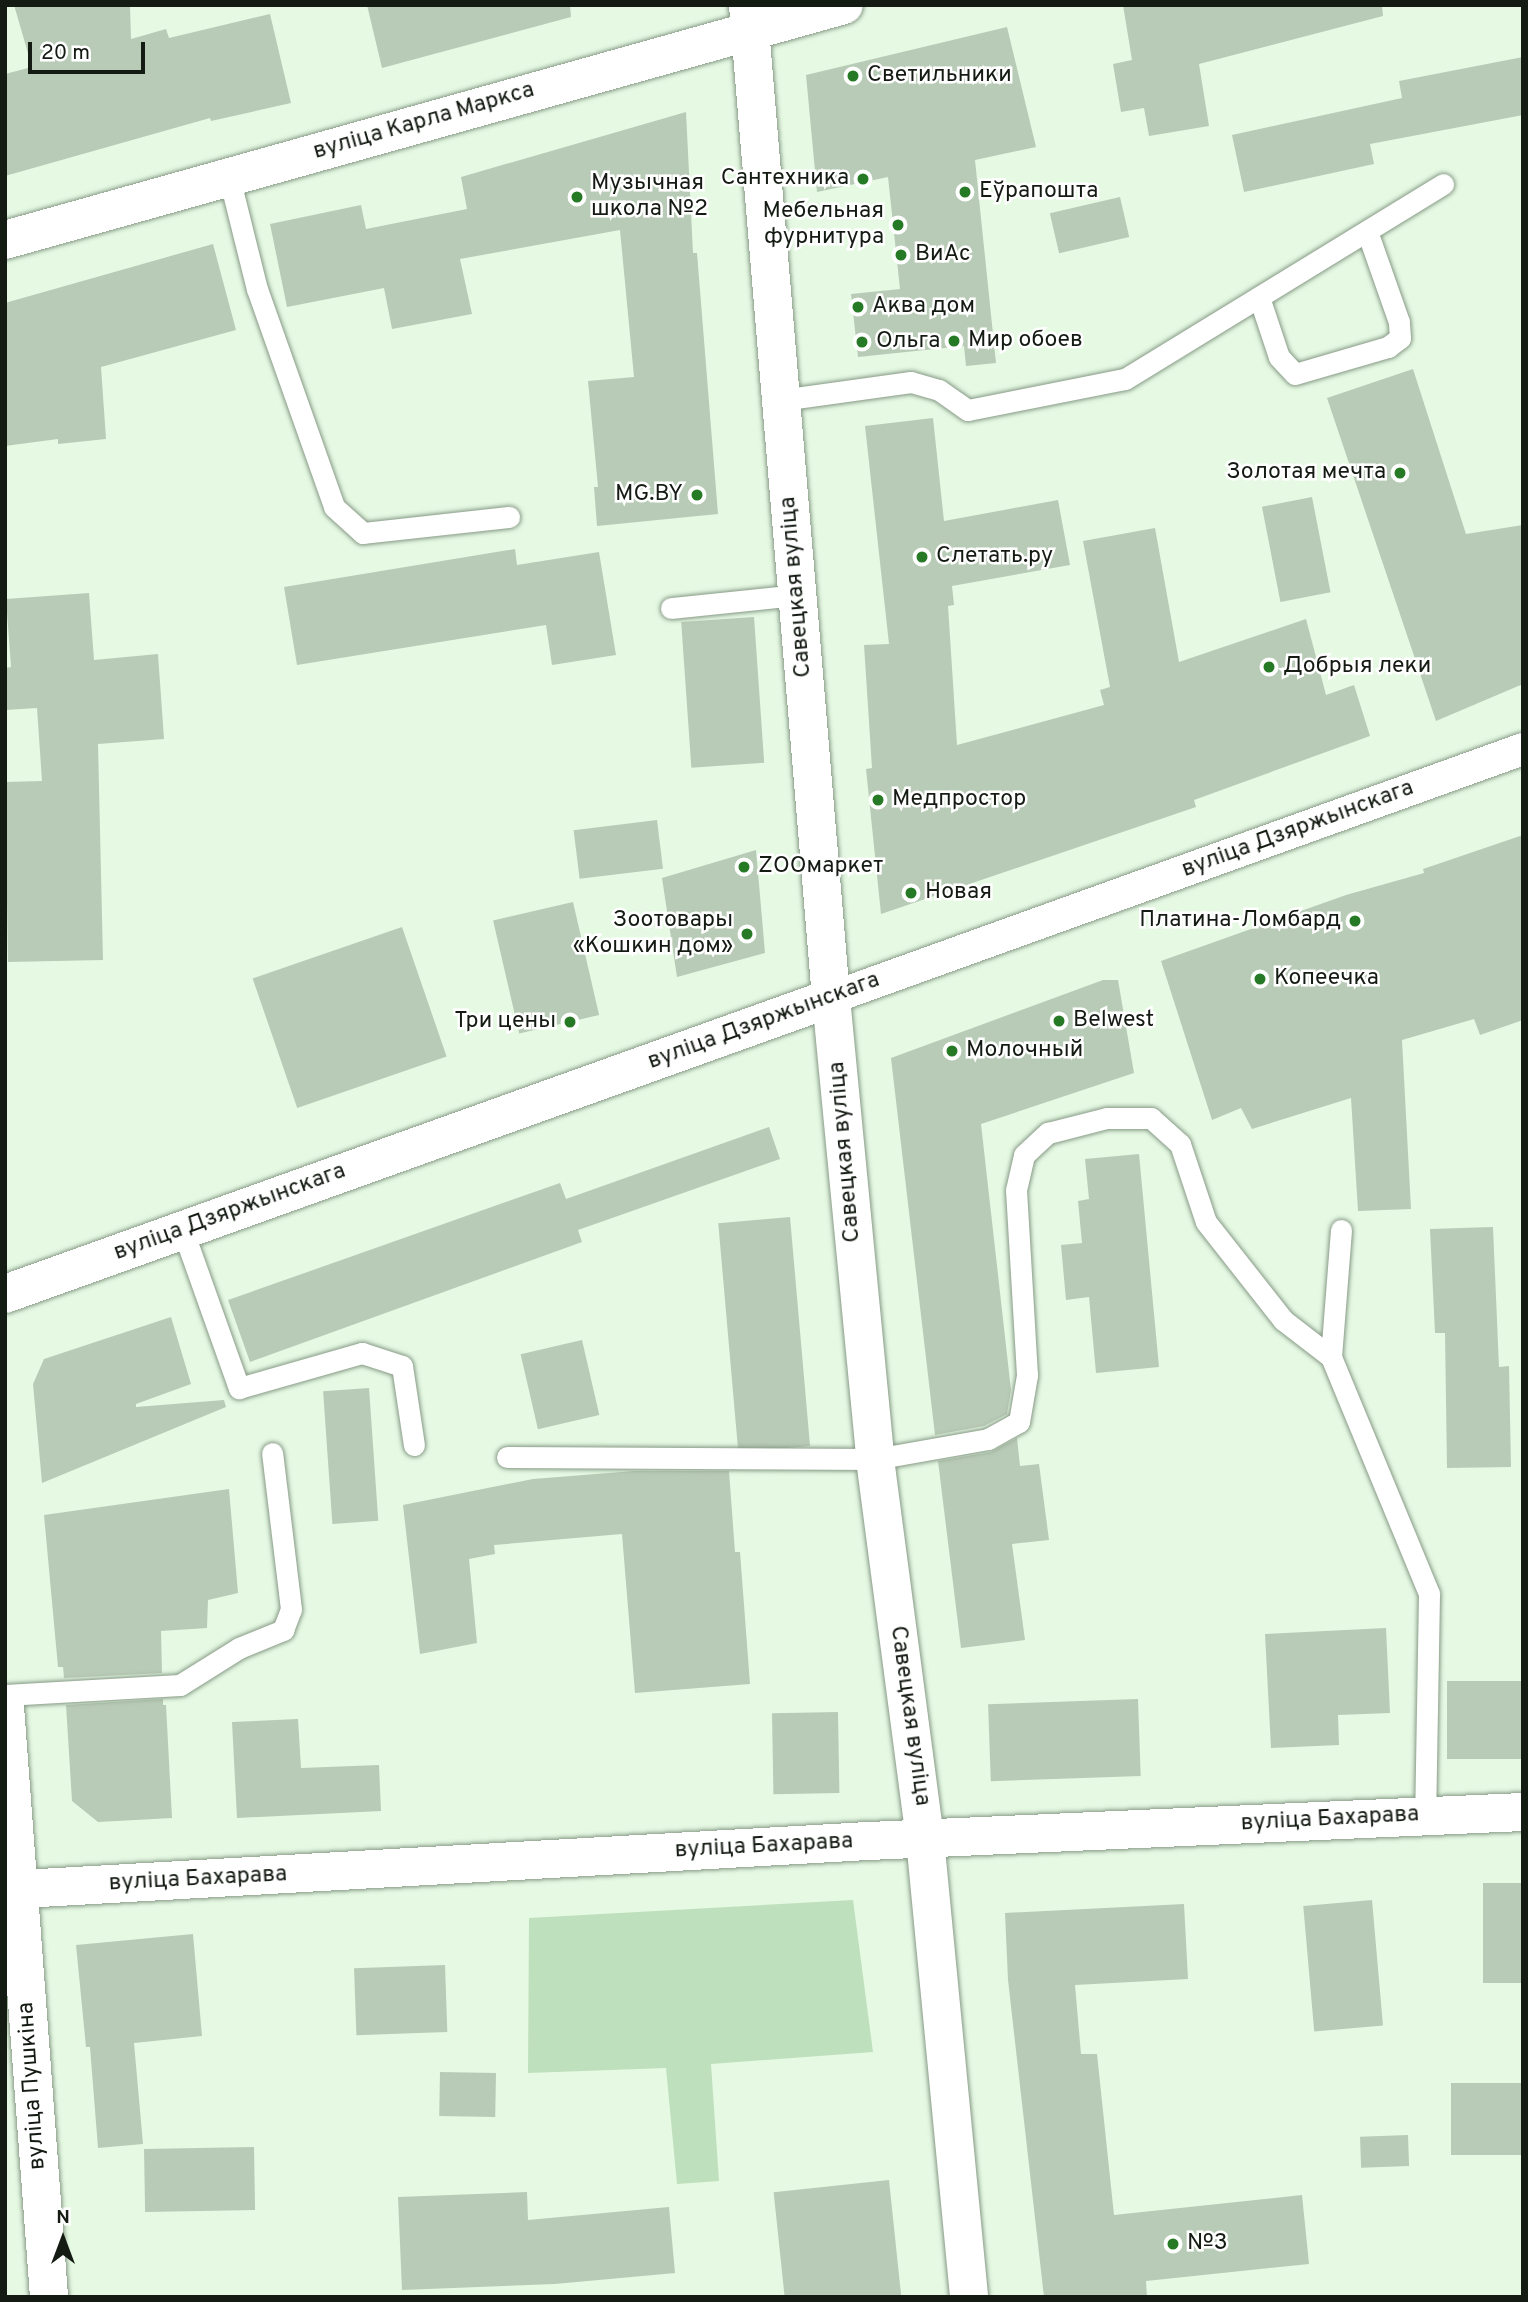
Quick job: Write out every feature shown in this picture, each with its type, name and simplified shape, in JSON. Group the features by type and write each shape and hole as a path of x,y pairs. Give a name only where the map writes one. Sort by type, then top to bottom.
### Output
{"street":[{"name":"вуліца Карла Маркса","path":"5,240 229,177 749,18 844,5"},
{"name":"Савецкая вуліца","path":"749,18 831,998 875,1459 925,1839 968,2297"},
{"name":"вуліца Дзяржынскага","path":"5,1294 1523,749"},
{"name":"вуліца Пушкіна","path":"5,1707 11,1890 50,2297"},
{"name":"вуліца Бахарава","path":"11,1890 925,1839 1523,1812"}],"lane":[{"path":"229,177 257,289 334,508 363,533 509,517"},
{"path":"781,400 911,382 939,390 968,410 1125,380 1443,184"},
{"path":"1259,297 1279,357 1294,374 1388,347 1401,338 1399,322 1367,231"},
{"path":"671,608 797,594"},
{"path":"507,1457 875,1459 988,1438 1019,1422 1027,1375 1016,1190 1024,1155 1048,1133 1107,1118 1151,1118 1180,1144 1206,1222 1283,1320 1331,1357"},
{"path":"1341,1230 1331,1357 1429,1594 1425,1816"},
{"path":"183,1231 239,1388 362,1353 402,1366 414,1445"},
{"path":"5,1695 180,1685 239,1648 283,1630 291,1609 272,1453"}],"green space":[{"path":"853,1900 873,2052 711,2064 719,2181 677,2184 666,2068 528,2073 529,1918"}],"building":[{"path":"14,5 130,5 131,39 166,29 169,38 270,14 291,103 211,121 210,118 5,176 5,74 32,67"},
{"path":"367,5 570,5 571,17 382,68"},
{"path":"1123,5 1382,5 1383,16 1199,64 1209,126 1149,136 1144,108 1121,112 1113,64 1132,60"},
{"path":"1007,27 1036,147 975,160 996,363 966,366 964,346 858,357 851,294 900,289 888,177 817,192 806,75"},
{"path":"1523,57 1523,115 1370,144 1374,164 1244,192 1232,135 1402,98 1399,81"},
{"path":"686,112 693,253 697,253 718,514 597,526 594,487 598,487 588,381 634,377 620,230 460,259 472,314 392,329 384,288 287,307 270,224 361,205 366,229 467,209 461,177"},
{"path":"1120,197 1129,237 1059,253 1050,213"},
{"path":"213,244 236,330 101,367 106,439 58,444 58,439 5,446 5,303"},
{"path":"1413,369 1466,534 1523,525 1523,684 1436,721 1327,398"},
{"path":"933,418 944,521 1058,500 1070,565 952,586 954,605 948,606 957,745 1104,705 1100,690 1110,687 1083,541 1155,528 1179,662 1306,619 1326,695 1354,685 1370,736 1194,800 1196,807 881,914 866,769 872,768 864,645 889,644 865,426"},
{"path":"1312,497 1331,592 1280,602 1262,507"},
{"path":"515,549 517,565 599,552 616,655 552,665 546,625 297,665 284,587"},
{"path":"89,593 94,660 158,654 164,739 98,744 103,960 8,962 5,782 42,781 37,708 5,710 5,668 11,667 6,599"},
{"path":"754,617 764,763 691,768 681,622"},
{"path":"657,820 663,869 580,879 574,830"},
{"path":"1523,835 1523,1020 1480,1035 1474,1019 1402,1040 1411,1209 1358,1211 1351,1098 1252,1129 1241,1108 1212,1120 1161,961 1346,895 1424,873 1423,869"},
{"path":"756,850 765,953 677,977 662,878"},
{"path":"573,902 599,1015 519,1033 493,920"},
{"path":"402,927 447,1057 297,1108 253,978"},
{"path":"1103,980 1118,980 1134,1073 981,1124 1011,1390 1007,1414 984,1426 935,1435 891,1058"},
{"path":"769,1127 780,1159 578,1230 582,1242 250,1362 228,1300 560,1183 566,1199"},
{"path":"1139,1154 1159,1367 1096,1373 1089,1297 1066,1300 1061,1245 1082,1243 1078,1201 1089,1199 1085,1159"},
{"path":"790,1217 810,1446 738,1452 718,1223"},
{"path":"1493,1227 1499,1367 1509,1366 1511,1467 1447,1468 1445,1333 1435,1333 1430,1229"},
{"path":"171,1317 191,1384 136,1404 136,1407 224,1400 226,1407 42,1483 33,1384 44,1359"},
{"path":"582,1340 599,1415 538,1429 521,1354"},
{"path":"369,1388 378,1521 332,1524 323,1391"},
{"path":"1017,1438 1020,1466 1039,1464 1049,1540 1012,1544 1025,1640 961,1648 938,1461 991,1452"},
{"path":"634,1471 729,1471 735,1552 740,1552 750,1684 635,1693 622,1534 494,1545 495,1554 469,1559 477,1643 420,1654 403,1505 533,1479"},
{"path":"229,1489 238,1593 208,1600 207,1628 161,1631 162,1673 64,1678 63,1667 58,1667 44,1515"},
{"path":"1386,1628 1390,1713 1338,1715 1339,1745 1271,1748 1265,1634"},
{"path":"1447,1681 1523,1681 1523,1759 1447,1759"},
{"path":"163,1699 163,1705 166,1705 172,1818 98,1822 72,1801 66,1705"},
{"path":"1138,1699 1141,1776 991,1781 988,1704"},
{"path":"838,1712 839,1793 773,1794 772,1713"},
{"path":"298,1719 301,1768 379,1765 381,1811 237,1818 232,1722"},
{"path":"1483,1883 1523,1883 1523,1983 1483,1983"},
{"path":"1372,1900 1383,2026 1314,2032 1303,1906"},
{"path":"1184,1904 1188,1979 1075,1985 1081,2054 1097,2054 1114,2215 1302,2195 1309,2264 1146,2281 1147,2297 1044,2297 1008,1980 1005,1913"},
{"path":"193,1934 202,2036 134,2043 143,2144 98,2148 90,2047 86,2047 76,1945"},
{"path":"445,1965 447,2032 356,2035 354,1968"},
{"path":"440,2072 496,2073 495,2117 439,2116"},
{"path":"1451,2083 1523,2083 1523,2155 1451,2155"},
{"path":"1408,2135 1409,2166 1361,2168 1360,2137"},
{"path":"254,2147 255,2210 145,2212 144,2149"},
{"path":"889,2180 901,2297 785,2297 774,2192"},
{"path":"527,2192 528,2220 669,2207 675,2273 555,2284 402,2290 398,2197"}],"place":[{"name":"Светильники","path":"853,76"},
{"name":"Сантехника","path":"863,179"},
{"name":"Еўрапошта","path":"965,192"},
{"name":"Музычная школа №2","path":"577,197"},
{"name":"Мебельная фурнитура","path":"898,225"},
{"name":"ВиАс","path":"901,255"},
{"name":"Аква дом","path":"858,307"},
{"name":"Мир обоев","path":"954,341"},
{"name":"Ольга","path":"862,342"},
{"name":"Золотая мечта","path":"1400,473"},
{"name":"MG.BY","path":"697,495"},
{"name":"Слетать.ру","path":"922,557"},
{"name":"Добрыя леки","path":"1269,667"},
{"name":"Медпростор","path":"878,800"},
{"name":"ZOOмаркет","path":"744,867"},
{"name":"Новая","path":"911,893"},
{"name":"Платина-Ломбард","path":"1355,921"},
{"name":"Зоотовары «Кошкин дом»","path":"747,934"},
{"name":"Копеечка","path":"1260,979"},
{"name":"Belwest","path":"1059,1021"},
{"name":"Три цены","path":"570,1022"},
{"name":"Молочный","path":"952,1051"},
{"name":"№3","path":"1173,2244"}]}
